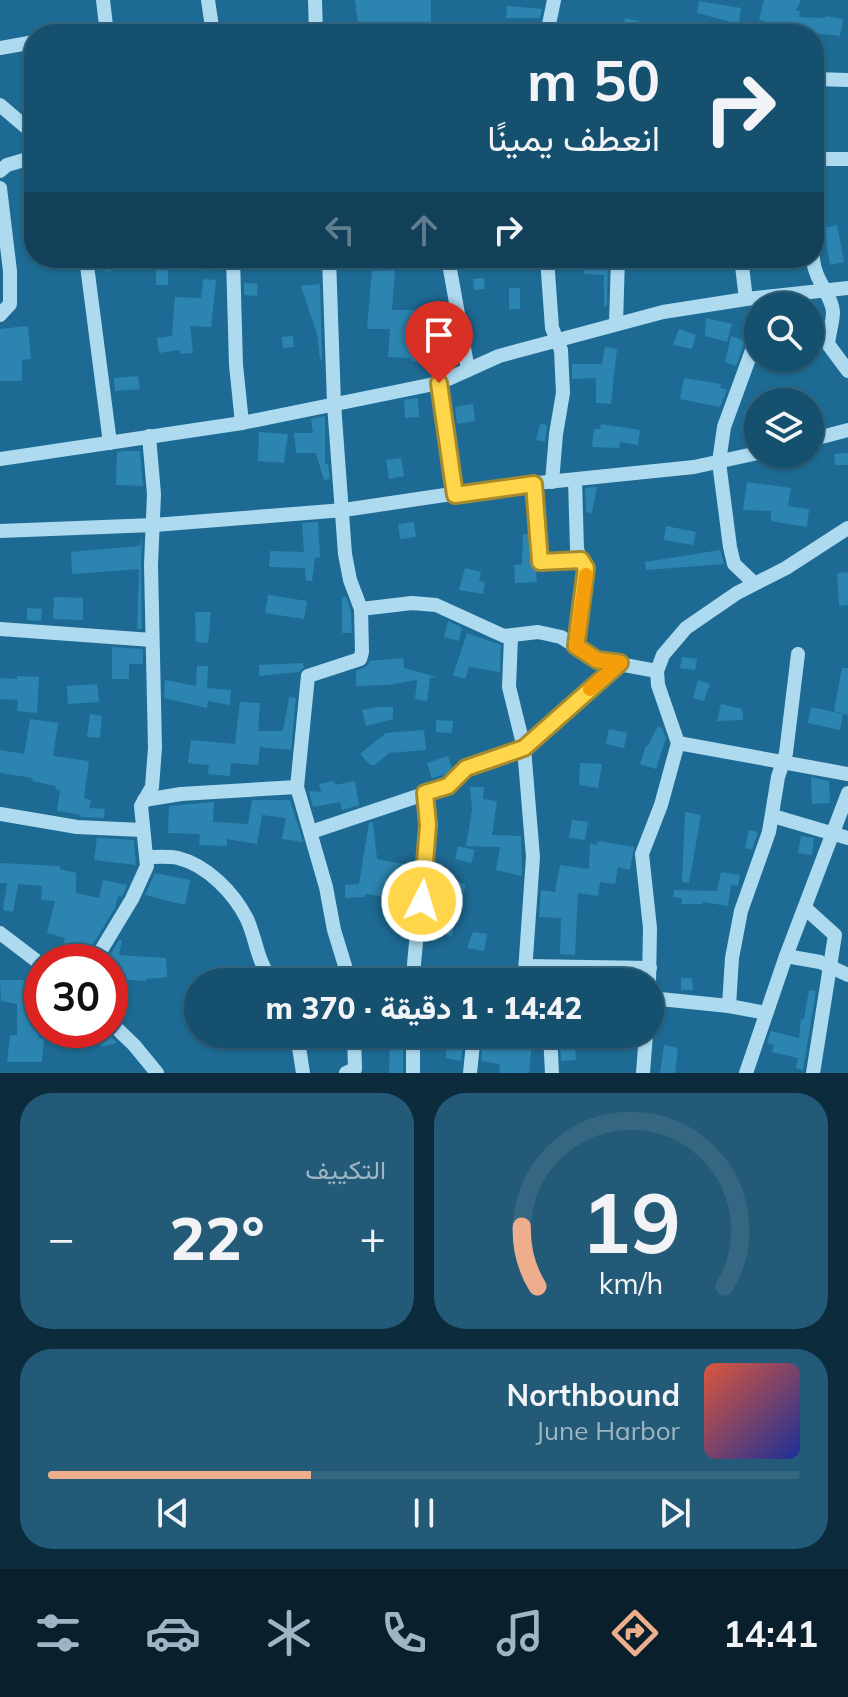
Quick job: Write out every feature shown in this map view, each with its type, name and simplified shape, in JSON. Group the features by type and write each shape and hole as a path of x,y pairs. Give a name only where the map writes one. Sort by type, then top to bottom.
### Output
{"street":[{"path":"103,0 105,24"},
{"path":"208,0 212,24"},
{"path":"315,0 316,24"},
{"path":"549,24 554,0"},
{"path":"0,48 24,44"},
{"path":"824,79 848,80"},
{"path":"0,105 24,125"},
{"path":"0,171 24,159"},
{"path":"824,159 848,159"},
{"path":"0,188 10,271 10,304 0,315"},
{"path":"87,268 110,443"},
{"path":"233,268 236,365 242,423"},
{"path":"329,268 334,404 348,567 361,609 360,659 308,676 297,787 346,968"},
{"path":"450,268 468,370"},
{"path":"548,268 552,328 562,361 563,393 552,482"},
{"path":"616,324 618,268"},
{"path":"742,268 745,292"},
{"path":"814,268 833,312 828,344 848,371"},
{"path":"824,292 848,288"},
{"path":"0,459 242,423 439,383 499,356 556,340 663,312 744,299"},
{"path":"744,372 724,427 719,462 734,564 754,583"},
{"path":"439,383 455,495"},
{"path":"824,436 848,430"},
{"path":"105,944 144,877 147,857 141,806 152,787 154,772 154,525 149,436"},
{"path":"0,531 154,525 344,510 744,456"},
{"path":"575,480 577,549 586,568 576,646"},
{"path":"534,484 540,562 581,560"},
{"path":"650,968 650,928 642,854 661,805 678,743 660,697 657,671 663,655 686,628 754,583 796,562 848,528"},
{"path":"361,609 412,603 436,605 491,632 511,637 538,632 561,637 597,660 657,671"},
{"path":"0,629 152,640"},
{"path":"511,637 509,687 524,748 533,857 526,966 571,968"},
{"path":"729,1006 732,958 741,911 773,816 789,737 798,654"},
{"path":"311,832 448,786 466,768 524,748 620,663"},
{"path":"678,743 848,774"},
{"path":"144,800 181,794 297,787"},
{"path":"414,968 417,923 425,882 428,825 425,793"},
{"path":"746,1073 805,908 841,836 848,793"},
{"path":"0,814 77,827 142,830"},
{"path":"773,816 841,836"},
{"path":"147,857 177,857 219,881 246,918 263,968"},
{"path":"805,908 835,935 813,1073"},
{"path":"0,933 24,951"},
{"path":"786,956 815,961 848,975"},
{"path":"664,999 766,1013"},
{"path":"128,1039 157,1073"},
{"path":"299,1048 303,1073"},
{"path":"346,1073 355,1069 354,1048"},
{"path":"413,1048 413,1073"},
{"path":"470,1073 473,1048"},
{"path":"551,1048 552,1073"},
{"path":"643,1073 645,1048"}],"building":[{"path":"355,0 431,0 431,24 358,24"},
{"path":"764,0 801,0 796,11 800,11 799,17 843,19 840,36 824,34 824,24 773,24 759,20"},
{"path":"699,1 741,8 739,24 697,13"},
{"path":"507,6 542,9 540,18 506,18"},
{"path":"625,18 642,22 642,24 624,24"},
{"path":"837,225 844,262 830,265 824,228"},
{"path":"585,268 608,268 607,306 604,306 604,275 584,274"},
{"path":"156,269 168,269 168,285 156,285"},
{"path":"395,270 392,310 446,306 450,323 432,325 434,347 423,347 424,361 388,357 390,329 367,329 372,271"},
{"path":"484,278 485,289 474,290 473,279"},
{"path":"203,279 216,280 211,327 190,326 193,353 180,354 179,350 159,353 157,338 172,336 175,297 201,298"},
{"path":"244,283 258,284 257,296 244,295"},
{"path":"320,284 320,360 317,334 301,286"},
{"path":"509,288 520,288 520,309 509,309"},
{"path":"706,318 732,324 727,342 705,336"},
{"path":"28,326 31,359 22,360 22,381 0,381 0,329"},
{"path":"679,329 696,335 692,349 673,345"},
{"path":"293,336 294,347 283,348 282,337"},
{"path":"731,336 744,341 736,366 725,362"},
{"path":"605,347 617,349 611,404 596,403 596,378 572,379 572,364 602,364"},
{"path":"138,376 140,389 115,391 114,378"},
{"path":"684,378 721,384 720,388 727,390 720,407 680,399"},
{"path":"418,398 419,417 405,418 404,400"},
{"path":"473,404 475,421 457,424 455,407"},
{"path":"325,416 325,464 328,464 330,479 324,480 316,453 296,453 294,433 313,433 311,419"},
{"path":"540,424 547,425 545,442 536,440"},
{"path":"601,424 640,430 638,445 620,442 619,448 592,447 594,429 600,429"},
{"path":"259,432 288,434 284,463 258,461"},
{"path":"140,451 143,486 116,485 117,452"},
{"path":"848,453 848,465 835,465 834,454"},
{"path":"401,458 404,476 389,479 386,460"},
{"path":"747,482 791,488 788,506 809,509 807,527 771,521 771,511 743,510"},
{"path":"597,487 592,513 586,512 585,488"},
{"path":"318,522 320,557 315,558 312,581 306,581 305,568 269,567 270,551 304,552 302,523"},
{"path":"414,522 416,537 400,539 398,524"},
{"path":"666,526 696,532 693,545 664,540"},
{"path":"523,534 528,534 530,563 536,571 537,582 515,583 514,565 522,564"},
{"path":"142,535 142,629 137,629 139,569 72,574 71,552 140,546"},
{"path":"720,550 724,564 646,570 645,562"},
{"path":"465,568 481,572 479,581 485,582 483,594 459,590"},
{"path":"848,572 848,605 839,606 837,573"},
{"path":"268,595 307,601 304,619 265,613"},
{"path":"54,597 83,598 83,620 53,619"},
{"path":"342,597 346,597 351,611 352,633 342,633"},
{"path":"27,608 42,609 41,621 27,620"},
{"path":"195,612 211,612 208,643 196,642"},
{"path":"448,621 462,628 459,641 444,637"},
{"path":"467,633 501,645 500,672 469,667 465,679 453,675"},
{"path":"112,647 143,649 143,664 129,664 129,679 112,679"},
{"path":"682,657 697,659 695,670 680,668"},
{"path":"403,658 404,668 437,677 430,678 427,701 415,699 417,680 356,686 356,671 370,661"},
{"path":"303,663 304,667 299,672 259,676 259,665"},
{"path":"197,666 208,666 207,688 231,690 230,705 208,701 207,708 164,698 165,680 196,686"},
{"path":"842,668 848,668 848,715 834,711"},
{"path":"17,676 39,677 37,713 17,711 18,700 0,699 0,678 17,679"},
{"path":"698,680 710,684 704,701 693,698"},
{"path":"97,684 99,702 68,704 67,686"},
{"path":"289,697 296,698 291,750 260,747 258,765 231,763 230,776 208,774 209,765 188,763 191,740 235,744 240,702 260,703 258,731 283,731"},
{"path":"721,704 742,709 743,720 717,721"},
{"path":"393,707 393,719 366,726 362,710"},
{"path":"811,707 843,714 840,730 808,723"},
{"path":"90,714 102,716 100,738 87,737"},
{"path":"30,719 58,723 53,756 89,761 84,798 91,800 89,808 105,809 104,818 80,817 57,811 60,790 55,789 56,786 32,781 33,778 0,773 0,750 24,754"},
{"path":"436,720 453,721 452,733 436,732"},
{"path":"658,726 666,738 656,769 640,764 646,745"},
{"path":"609,729 627,733 624,748 606,744"},
{"path":"424,730 426,750 389,753 375,765 370,765 360,754 386,733"},
{"path":"448,756 452,768 446,774 432,778 427,763"},
{"path":"580,763 602,764 598,788 579,785"},
{"path":"811,777 829,781 830,803 812,804"},
{"path":"334,781 335,785 355,781 359,805 342,810 340,802 313,807 309,791 321,792 319,784"},
{"path":"470,787 484,787 483,799 497,801 492,835 521,836 522,876 496,870 500,847 466,846 472,810"},
{"path":"252,800 290,800 303,842 282,839 286,818 262,815 257,844 227,839 227,846 199,845 200,834 168,833 169,806 214,802 213,822 248,824"},
{"path":"685,812 701,815 689,883 682,882"},
{"path":"572,820 588,822 585,840 569,838"},
{"path":"373,822 377,859 414,866 406,938 400,937 402,927 390,925 393,898 365,894 365,897 345,898 345,885 359,884 369,823"},
{"path":"749,830 758,832 752,850 745,848"},
{"path":"801,836 814,838 812,855 798,853"},
{"path":"97,838 134,840 136,865 94,860"},
{"path":"598,841 634,847 630,870 618,867 615,884 600,882 598,896 578,893 575,955 560,954 561,918 539,917 541,890 555,892 560,865 589,869 590,843 596,845"},
{"path":"458,846 475,850 471,863 455,859"},
{"path":"0,863 60,866 60,869 76,873 76,893 99,898 103,880 127,885 93,944 64,944 65,938 47,933 55,901 41,900 42,886 18,884 13,912 3,910 7,883 0,883"},
{"path":"721,872 740,875 738,886 731,885 728,906 703,902 681,904 682,898 673,897 674,890 717,891"},
{"path":"155,873 190,880 185,905 145,895"},
{"path":"434,877 466,884 461,903 432,896"},
{"path":"429,921 454,925 452,936 427,931"},
{"path":"473,932 487,934 484,951 467,948"},
{"path":"128,956 166,958 167,977 146,981 128,980"},
{"path":"681,978 692,978 693,990 681,990"},
{"path":"0,980 24,980 24,1048 43,1048 42,1062 7,1062 10,1035 17,1035 17,1004 1,1001"},
{"path":"809,990 816,991 803,1070 796,1068 798,1058 772,1052 774,1045 767,1043 771,1031 799,1038"},
{"path":"664,1045 678,1048 675,1073 660,1073"},
{"path":"390,1048 403,1048 403,1073 389,1073"},
{"path":"446,1048 462,1048 461,1061 446,1058"},
{"path":"482,1048 532,1048 529,1073 499,1073 500,1064 481,1061"},
{"path":"561,1048 575,1048 576,1060 561,1061"}],"slow traffic":[{"path":"586,575 576,646 597,660 620,663 590,689"}],"route":[{"path":"422,901 428,825 425,793 448,786 466,768 524,748 620,663 597,660 576,646 586,568 581,560 540,562 534,484 455,495 439,383"}]}
